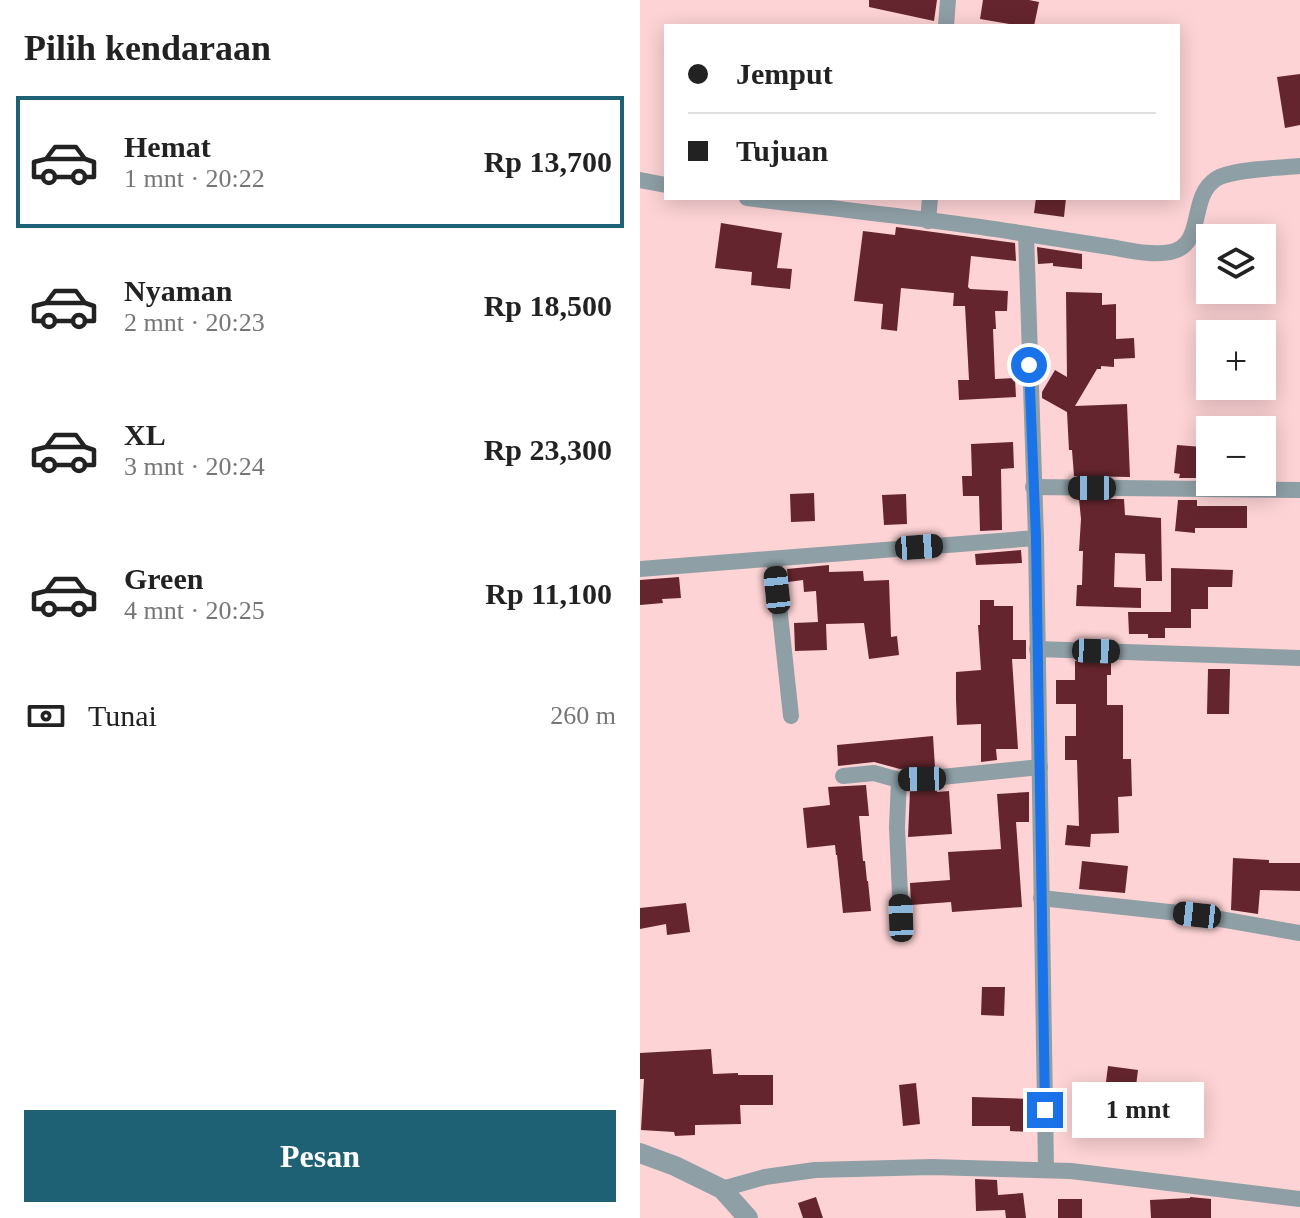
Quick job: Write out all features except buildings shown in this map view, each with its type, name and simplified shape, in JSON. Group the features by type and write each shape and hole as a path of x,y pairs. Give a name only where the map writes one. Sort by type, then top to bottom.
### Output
{"street":[{"path":"946,24 948,0"},
{"path":"763,200 1168,253 1183,248 1189,240 1200,198 1218,177 1300,166"},
{"path":"640,180 664,185"},
{"path":"928,221 930,200"},
{"path":"1026,234 1036,538 1046,1170"},
{"path":"1033,487 1300,490"},
{"path":"640,569 1036,538"},
{"path":"774,559 791,716"},
{"path":"1037,649 1300,658"},
{"path":"843,776 874,773 899,780 922,779 1040,767"},
{"path":"899,780 897,827 901,918"},
{"path":"1041,898 1197,915 1300,933"},
{"path":"640,1153 722,1189 748,1218"},
{"path":"722,1189 765,1177 815,1170 932,1167 1071,1171 1300,1199"}],"route":[{"path":"1029,365 1036,538 1045,1110"}]}
